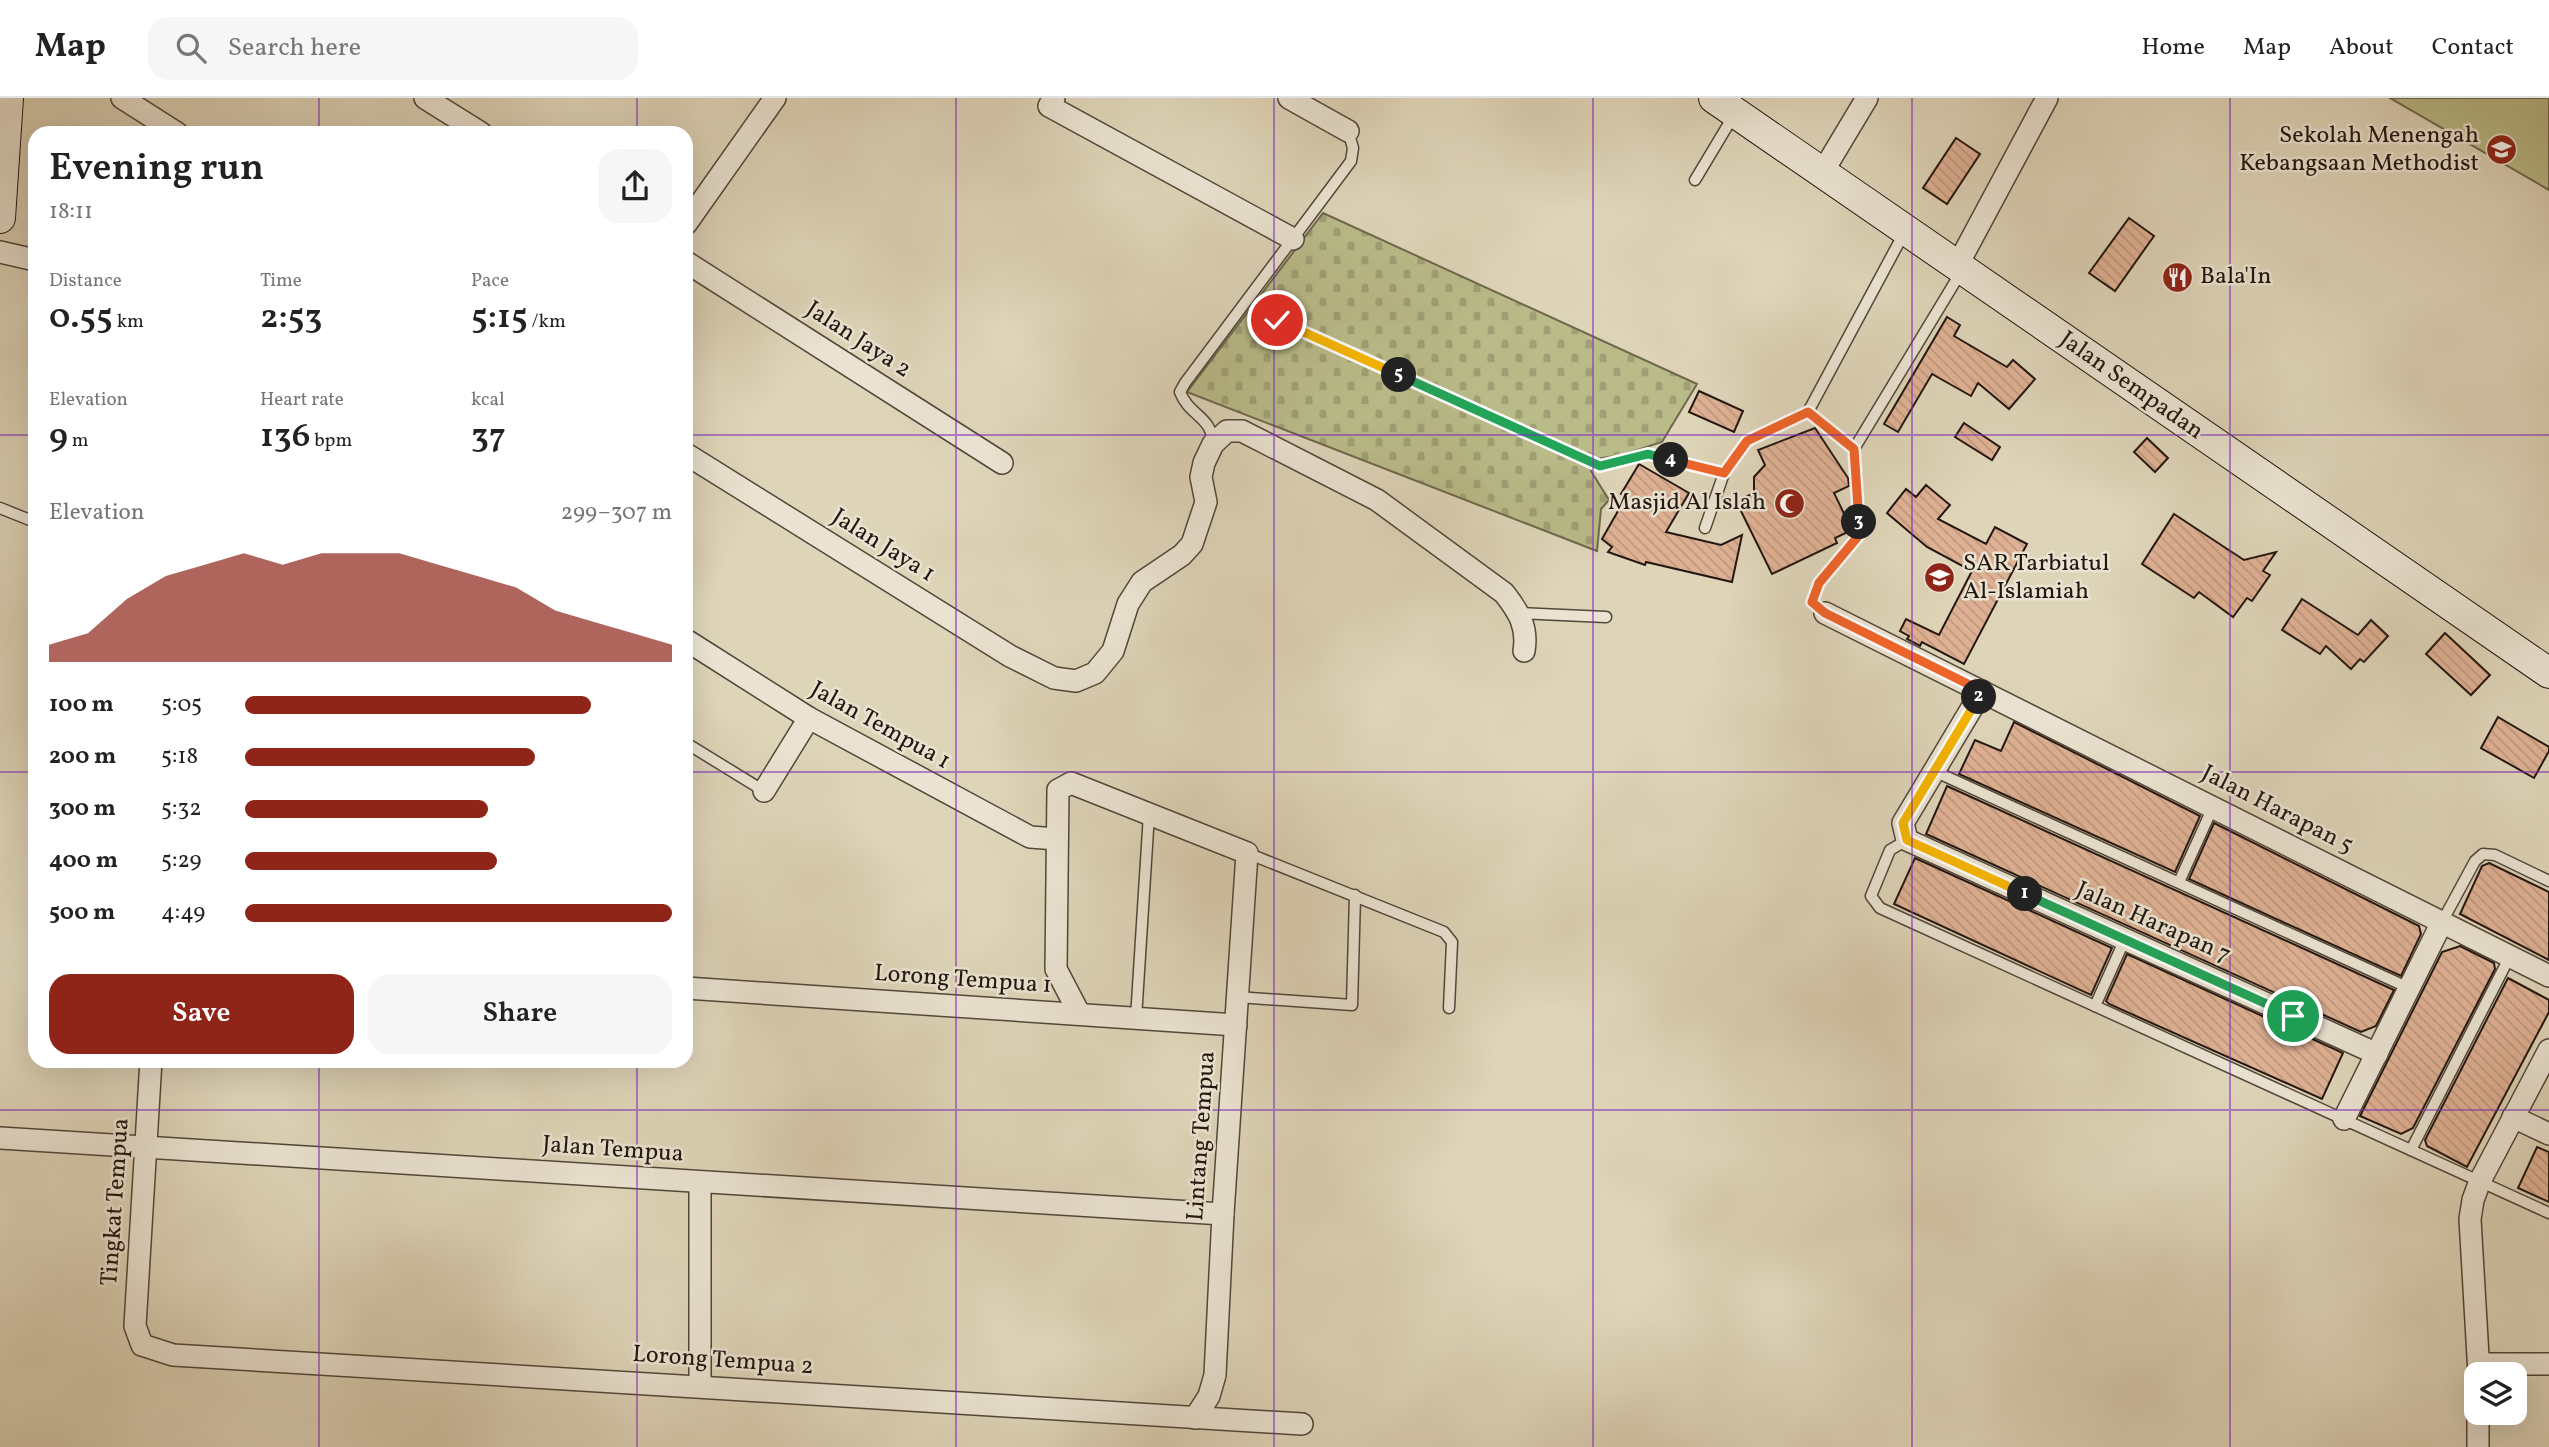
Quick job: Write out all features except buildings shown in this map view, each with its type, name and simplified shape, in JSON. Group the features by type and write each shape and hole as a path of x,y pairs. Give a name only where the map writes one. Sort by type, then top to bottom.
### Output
{"street":[{"path":"0,218 8,98"},
{"path":"4,166 22,98"},
{"path":"122,98 166,126"},
{"path":"425,98 470,126"},
{"path":"1054,98 1049,106 1293,239"},
{"path":"1289,98 1348,131"},
{"path":"1822,173 1867,98"},
{"path":"1960,267 2047,98"},
{"path":"693,214 776,99"},
{"name":"Jalan Sempadan","path":"1725,105 2549,673"},
{"path":"0,134 4,166"},
{"path":"0,252 28,258"},
{"name":"Jalan Jaya 2","path":"693,266 1002,463"},
{"path":"1213,444 1227,431 1241,431 1377,500 1504,593 1520,613 1527,637 1524,651"},
{"name":"Jalan Jaya 1","path":"693,458 1010,656 1054,678 1076,681 1095,673 1113,651 1128,604 1142,582 1182,555 1192,544 1206,502 1201,477 1213,444"},
{"name":"Jalan Harapan 5","path":"1825,613 2549,976"},
{"name":"Jalan Tempua 1","path":"693,644 809,719 1030,837 1057,839"},
{"path":"1907,840 1903,823 1982,691"},
{"path":"764,791 809,719"},
{"path":"1079,1013 1056,969 1058,790 1071,783 1247,853"},
{"name":"Jalan Harapan 7","path":"1907,840 2376,1054"},
{"name":"Lintang Tempua","path":"1195,1418 1209,1395 1215,1375 1247,853"},
{"path":"2344,1119 2442,922"},
{"name":"Lorong Tempua 1","path":"693,988 1236,1025"},
{"path":"2479,1362 2470,1219 2473,1200 2480,1181 2549,1050"},
{"name":"Tingkat Tempua","path":"142,1345 135,1326 151,1068"},
{"path":"2513,1117 2549,1134"},
{"name":"Jalan Tempua","path":"0,1138 1223,1214"},
{"path":"700,1182 700,1386"},
{"name":"Lorong Tempua 2","path":"142,1345 173,1355 1302,1424"},
{"path":"2527,1366 2549,1364"},
{"path":"2478,1447 2479,1425"}],"lane":[{"path":"1695,180 1725,105"},
{"path":"1213,444 1213,433 1209,424 1183,400 1180,392 1351,161 1353,148 1348,131"},
{"path":"1705,528 1724,473 1747,441 1808,412 1906,230"},
{"path":"1825,613 1812,602 1819,583 1860,534 1854,449 1960,267"},
{"path":"1277,320 1600,466 1648,454 1724,473"},
{"path":"1808,412 1854,449"},
{"path":"0,508 28,519"},
{"path":"1520,613 1606,617"},
{"path":"693,747 764,791"},
{"path":"1934,771 2409,988"},
{"path":"2179,882 2213,807"},
{"path":"1136,1018 1149,814"},
{"path":"1907,840 1890,850 1871,896 1880,908 2549,1213"},
{"path":"1247,853 1440,929 1451,942 1449,1008"},
{"path":"2442,922 2475,861 2483,855 2495,855 2549,881"},
{"path":"1237,997 1352,1004 1355,895"},
{"path":"2095,1006 2125,939"},
{"path":"2411,1150 2510,956"}],"green space":[{"name":"Sekolah Menengah Kebangsaan Methodist","path":"2390,98 2549,98 2549,190"},
{"path":"1323,213 1697,384 1662,442 1622,455 1596,459 1591,471 1609,500 1601,509 1597,551 1187,392"}],"place":[{"name":"Sekolah Menengah Kebangsaan Methodist","path":"2502,150"},
{"name":"Bala'In","path":"2177,277"},
{"name":"Masjid Al Islah","path":"1789,503"},
{"name":"SAR Tarbiatul Al-Islamiah","path":"1940,578"}],"route":[{"path":"1277,320 1600,466 1648,454 1724,473 1747,441 1808,412 1854,449 1860,534 1819,583 1812,602 1825,613 1982,691 1903,823 1907,840 2293,1016"}]}
